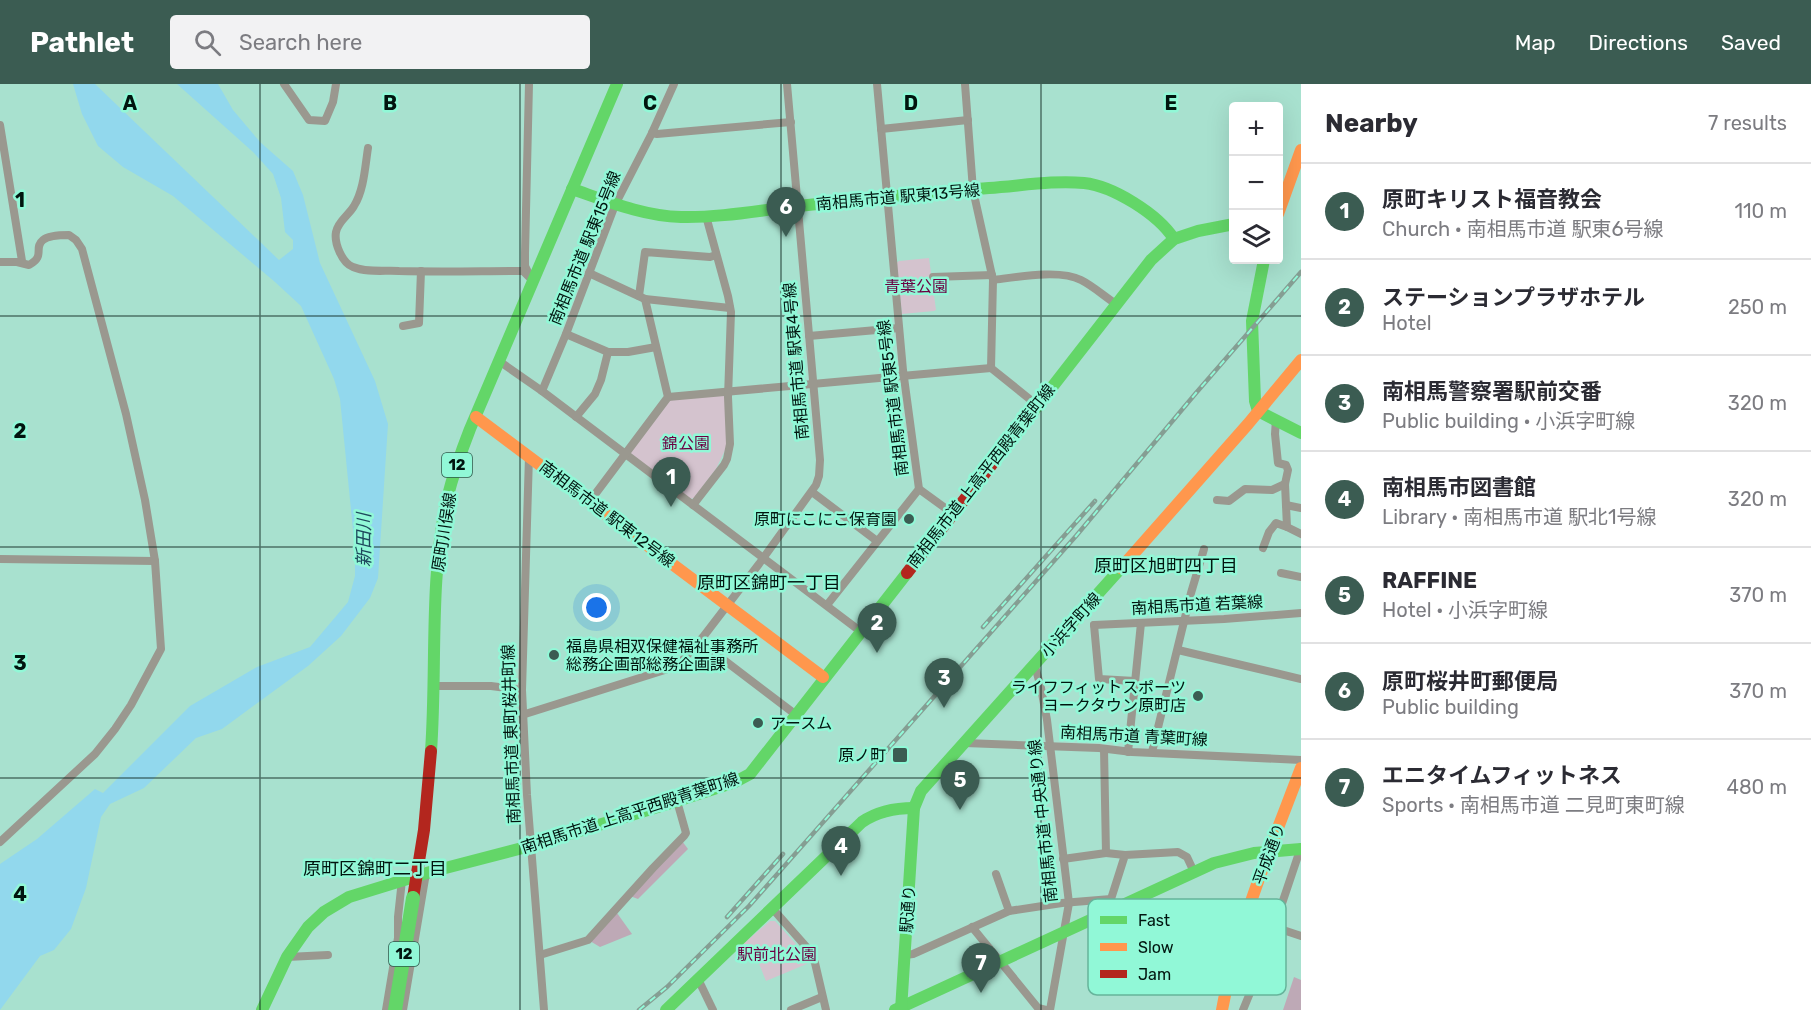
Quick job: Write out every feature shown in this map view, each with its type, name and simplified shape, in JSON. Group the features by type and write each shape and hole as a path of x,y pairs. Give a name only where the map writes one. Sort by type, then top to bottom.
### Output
{"street":[{"path":"284,84 309,120 325,121 333,102 336,84"},
{"path":"529,84 525,266 532,280"},
{"name":"原町川俣線","path":"401,1009 413,898 421,874 433,716 436,586 442,527 448,498 465,442 617,84"},
{"name":"南相馬市道 駅東15号線","path":"542,391 615,205 674,84"},
{"name":"南相馬市道 駅東4号線","path":"522,715 675,666 681,662 812,492 819,476 820,460 787,84"},
{"name":"南相馬市道 駅東5号線","path":"877,84 899,328 919,489 952,513"},
{"path":"965,84 973,190 992,278 991,368"},
{"path":"882,129 968,120"},
{"path":"652,133 790,122"},
{"path":"0,125 21,244 22,261 17,262"},
{"path":"368,148 355,205 336,231 336,241 342,256 352,267 365,270 523,271 532,280"},
{"path":"1279,210 1301,150"},
{"name":"南相馬市道 駅東13号線","path":"572,189 615,205 680,217 1063,182 1094,185 1116,192 1134,202 1169,231 1174,239"},
{"path":"693,506 727,459 730,444 728,391 730,308 706,216"},
{"name":"南相馬市道 上高平西殿青葉町線","path":"262,1010 287,957 308,927 324,912 349,897 421,874 530,846 677,801 735,783 750,774 823,677 1151,260 1174,239 1229,225"},
{"path":"0,262 29,265 39,256 41,242 45,238 54,236 69,235 82,249 126,414 145,500 155,561 161,650 116,729 95,754 0,842"},
{"path":"668,397 642,298 645,252 710,257 716,255"},
{"path":"1263,264 1252,321 1254,391 1258,411 1301,433"},
{"path":"403,326 419,323 421,271"},
{"path":"589,273 642,298 730,308"},
{"path":"933,277 992,278 1069,275 1081,280 1116,304"},
{"path":"809,336 899,328"},
{"path":"566,334 608,352 628,352 656,347"},
{"path":"576,417 595,393 608,352"},
{"name":"小浜字町線","path":"914,808 921,791 1081,615 1301,360"},
{"path":"499,361 860,631"},
{"path":"590,501 668,397 991,368 1037,405"},
{"name":"南相馬市道 駅東12号線","path":"476,417 823,677"},
{"path":"1276,419 1278,463 1286,465 1288,470 1285,484 1287,527"},
{"name":"南相馬市道 東町桜井町線","path":"529,456 522,715 544,1010"},
{"path":"1217,500 1229,501 1245,489 1272,490 1285,484"},
{"path":"827,605 919,489"},
{"path":"812,492 877,541"},
{"path":"1286,505 1301,508"},
{"path":"1263,548 1269,532 1276,523 1301,534"},
{"path":"1152,752 1204,549"},
{"path":"0,559 155,561"},
{"path":"1281,573 1301,577"},
{"name":"南相馬市道 若葉線","path":"1094,625 1301,613"},
{"path":"1081,615 1094,625 1099,679 1135,681"},
{"path":"1128,752 1141,623"},
{"path":"699,641 795,714"},
{"path":"1178,650 1301,679"},
{"name":"南相馬市道 中央通り線","path":"1035,666 1045,704 1069,903 1064,932 1042,1010"},
{"path":"434,686 491,686 522,690"},
{"name":"南相馬市道 青葉町線","path":"965,743 1301,760"},
{"path":"1104,749 1106,853"},
{"name":"平成通り","path":"1252,899 1301,768"},
{"path":"540,955 588,940 684,836 686,833 677,801"},
{"path":"666,1010 870,817 887,809 914,808"},
{"name":"駅通り","path":"899,1009 905,955 914,808"},
{"path":"1125,899 1221,861 1269,850 1301,848 1284,899"},
{"path":"1063,859 1106,853 1125,855 1178,852 1187,857 1194,872"},
{"path":"1113,899 1125,855"},
{"path":"401,1009 421,874"},
{"path":"996,874 1009,911"},
{"path":"386,1010 398,938 402,880"},
{"path":"905,955 913,954 1009,911 1069,903 1088,903"},
{"path":"772,908 809,950 815,963 826,1010"},
{"path":"899,1009 1064,932 1088,918"},
{"path":"972,927 1042,1010"},
{"path":"1286,931 1301,936"},
{"path":"287,957 328,955"},
{"path":"698,979 713,1010"},
{"path":"1243,1010 1250,995"},
{"path":"791,1010 822,997"}],"green space":[{"name":"青葉公園","path":"929,258 936,310 902,314 896,263"},
{"name":"錦公園","path":"723,395 727,446 716,469 694,498 690,499 630,453 671,399"},
{"name":"駅前北公園","path":"770,921 775,921 805,954 809,963 766,981 751,944 743,944"}],"shaded area":[{"path":"682,841 688,849 638,899 630,896"},
{"path":"617,913 632,934 600,947 590,941"},
{"path":"1294,977 1301,980 1301,1010 1283,1010"}],"water":[{"name":"新田川","path":"73,84 95,84 279,260 293,249 293,240 285,232 281,198 273,174 253,152 177,84 218,84 233,110 260,142 293,171 303,195 320,263 375,381 388,424 378,578 370,598 341,636 308,666 222,729 196,738 144,788 110,804 101,817 86,888 71,929 54,950 40,956 0,1010 0,864 37,839 95,789 103,793 190,706 257,667 310,647 348,602 355,576 355,550 340,399 334,379 301,306 173,196 123,167 98,146 82,114"}],"railway":[{"path":"639,1010 667,987 749,906 1076,536 1301,272"},
{"path":"983,627 1095,501"},
{"path":"727,917 783,854"}],"traffic: fast":[{"path":"431,751 438,561 449,490 470,429 617,84"},
{"path":"572,189 639,211 667,216 697,217 831,202 1072,182 1096,185 1121,195 1157,220 1174,239"},
{"path":"1014,436 1151,260 1174,239 1198,231 1229,225"},
{"path":"1263,264 1252,321 1255,401 1258,411 1301,433"},
{"path":"901,1010 914,808 921,791 1121,568"},
{"path":"262,1010 287,957 308,927 324,912 349,897 430,872 530,846 677,801 735,782 750,774 907,573"},
{"path":"666,1010 862,822 887,811 914,808"},
{"path":"1136,899 1214,863 1254,853 1301,849"},
{"path":"395,1010 413,898"},
{"path":"895,1010 1088,921"}],"traffic: slow":[{"path":"1279,210 1301,150"},
{"path":"1121,568 1248,424 1301,360"},
{"path":"476,417 823,677"},
{"path":"1253,899 1301,768"},
{"path":"1222,1010 1225,995"}],"traffic: jam":[{"path":"907,573 1014,436"},
{"path":"413,898 424,830 431,751"}],"place":[{"name":"原町桜井町郵便局","path":"786,237"},
{"name":"原町キリスト福音教会","path":"671,507"},
{"name":"原町にこにこ保育園","path":"909,519"},
{"name":"ステーションプラザホテル","path":"877,653"},
{"name":"福島県相双保健福祉事務所 総務企画部総務企画課","path":"554,655"},
{"name":"ライフフィットスポーツ ヨークタウン原町店","path":"1198,696"},
{"name":"南相馬警察署駅前交番","path":"944,708"},
{"name":"アースム","path":"758,723"},
{"name":"原ノ町","path":"900,755"},
{"name":"RAFFINE","path":"960,810"},
{"name":"南相馬市図書館","path":"841,876"},
{"name":"エニタイムフィットネス","path":"981,993"}],"district":[{"name":"原町区旭町四丁目","path":"1166,566"},
{"name":"原町区錦町一丁目","path":"769,583"},
{"name":"原町区錦町二丁目","path":"375,869"}]}
